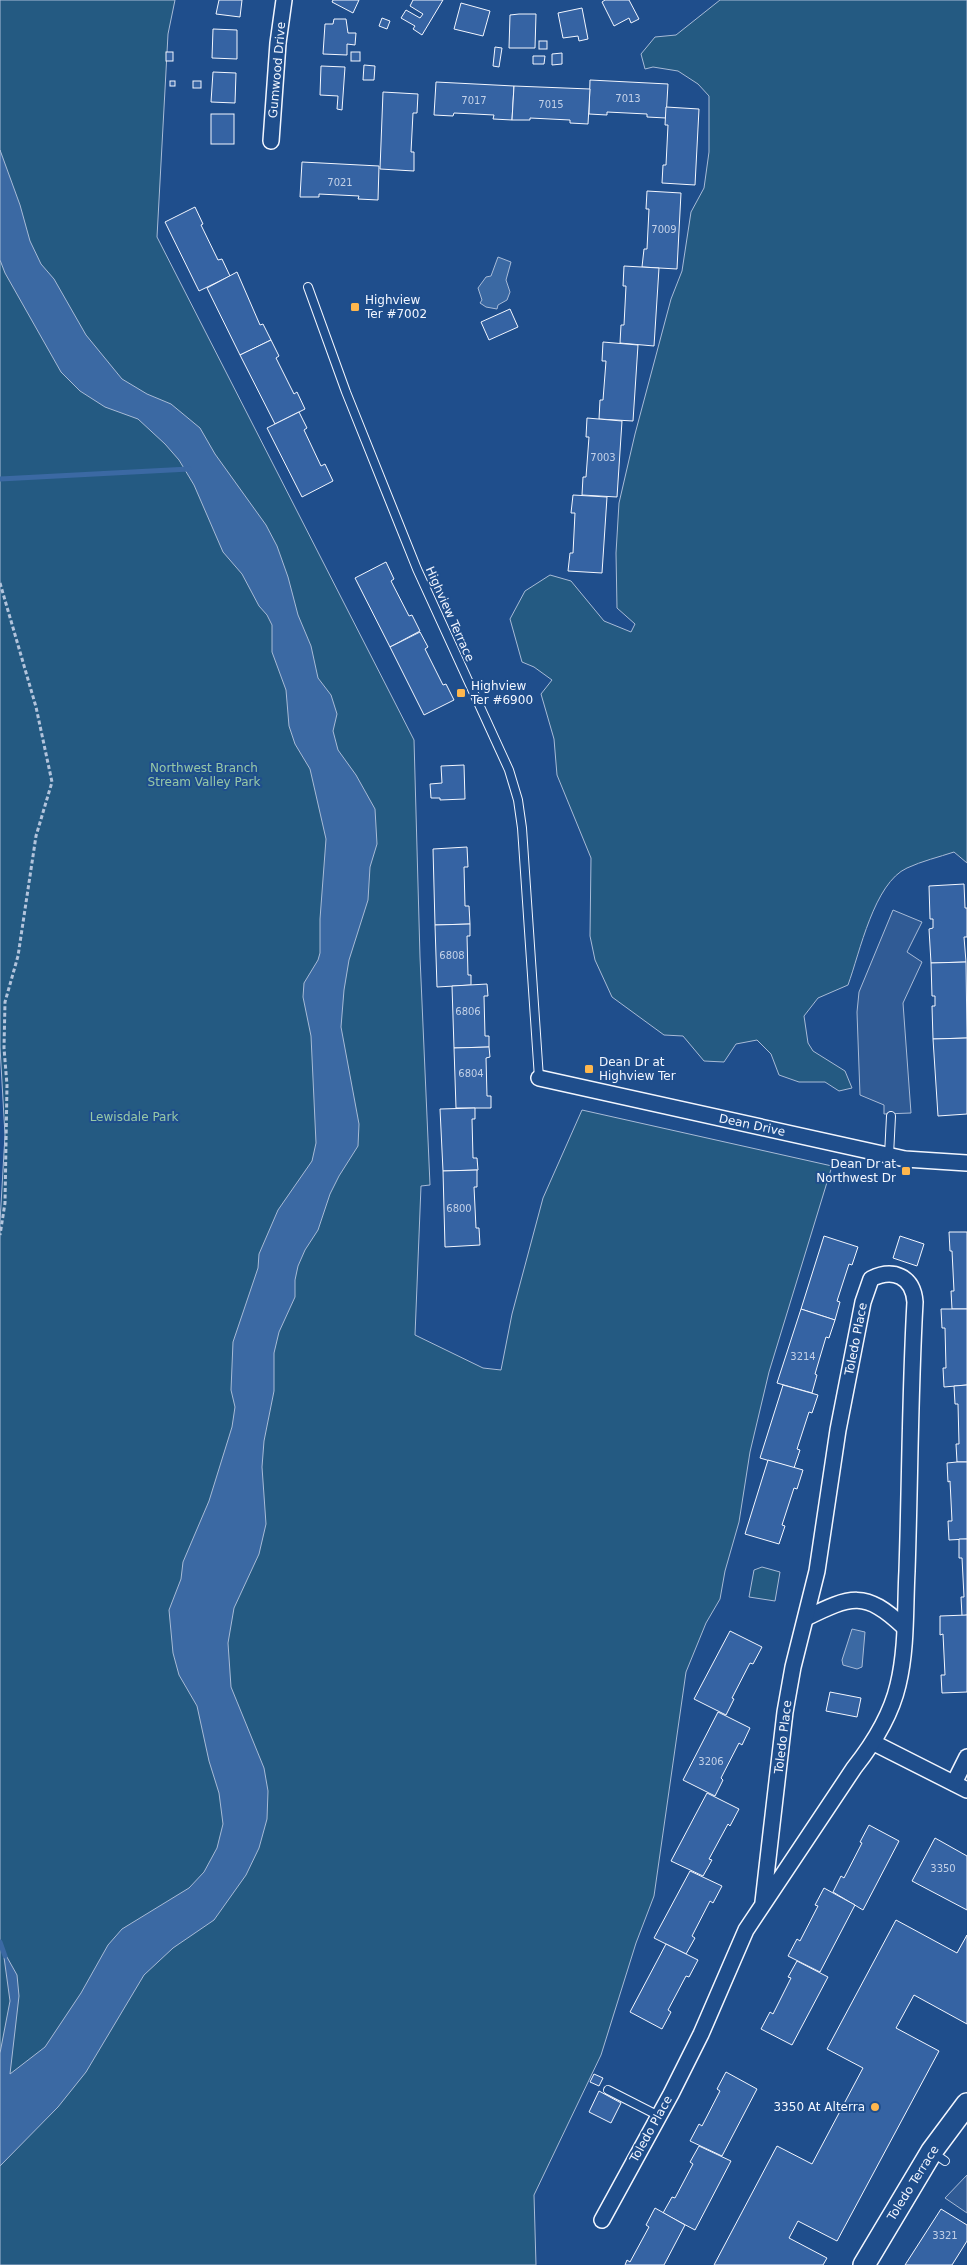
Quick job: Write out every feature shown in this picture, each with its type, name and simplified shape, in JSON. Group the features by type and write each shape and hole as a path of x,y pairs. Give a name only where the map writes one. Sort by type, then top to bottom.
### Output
{"street":[{"name":"Gumwood Drive","path":"271,141 278,43 284,0"},
{"name":"Dean Drive","path":"539,1078 889,1156 967,1164"},
{"name":"Toledo Place","path":"602,2220 701,2034 746,1930 854,1768 874,1743 898,1685 904,1627 909,1514 910,1392 915,1302 914,1291 908,1281 889,1273 871,1279 863,1302 838,1430 817,1571 793,1667 785,1712 763,1902"},
{"path":"806,1618 839,1602 859,1599 887,1610 904,1627"},
{"path":"874,1743 960,1786 967,1757"},
{"name":"Toledo Terrace","path":"864,2265 938,2156 967,2104"}],"lane":[{"name":"Highview Terrace","path":"308,287 346,392 414,560 515,787 522,828 539,1078"},
{"path":"889,1156 891,1116"},
{"path":"608,2090 659,2116"}],"path":[{"path":"0,583 36,707 52,782 36,836 18,956 5,1002 4,1048 7,1085 5,1203 0,1235"}],"green space":[{"name":"Northwest Branch Stream Valley Park","path":"0,0 175,0 168,34 157,237 414,740 420,957 430,1185 421,1186 415,1335 483,1368 501,1370 512,1314 543,1198 582,1110 832,1166 769,1372 750,1452 739,1522 725,1571 720,1599 706,1623 686,1672 654,1896 636,1943 601,2055 534,2195 536,2265 0,2265 0,1222 5,1135 0,1047"},
{"path":"720,0 967,0 967,863 954,852 907,868 895,876 877,903 863,937 848,985 818,998 804,1016 808,1043 813,1051 845,1071 852,1088 839,1091 825,1082 799,1082 779,1075 771,1054 757,1040 736,1044 724,1062 704,1061 683,1036 664,1035 612,997 595,960 590,936 591,858 557,775 554,739 541,694 552,680 534,667 522,662 510,619 525,591 550,575 571,581 604,621 631,632 635,624 617,608 616,553 619,503 635,434 671,299 682,271 691,212 704,188 709,152 709,96 698,84 678,71 653,67 645,69 641,54 655,37 676,35"},
{"path":"762,1567 780,1572 775,1601 749,1597 754,1570"}],"shaded area":[{"path":"0,150 20,205 30,241 41,264 54,279 86,335 122,379 147,394 171,404 200,428 215,454 266,525 277,546 288,577 298,615 311,646 318,678 331,695 337,714 333,731 338,750 356,775 375,809 377,844 370,867 368,900 349,960 341,1027 359,1124 358,1146 330,1194 318,1230 305,1250 298,1266 295,1280 295,1297 279,1332 274,1353 274,1391 264,1441 262,1467 266,1524 259,1554 234,1608 228,1643 231,1687 264,1768 268,1791 267,1819 259,1848 246,1875 214,1920 173,1948 144,1975 86,2072 58,2107 0,2166 0,2053 10,2001 3,1950 17,1975 19,1996 10,2074 45,2047 81,1993 108,1945 122,1929 189,1888 204,1872 217,1848 223,1824 219,1793 209,1761 197,1706 179,1675 173,1653 169,1610 181,1579 183,1562 209,1501 232,1427 235,1407 231,1390 233,1342 258,1268 259,1254 278,1210 312,1161 316,1143 311,1036 303,997 304,983 318,960 320,953 320,919 326,839 310,769 295,744 289,726 286,690 272,652 272,625 267,615 259,606 242,574 223,552 194,485 179,460 138,419 105,407 80,391 61,372 5,273 0,260"},
{"path":"498,257 511,262 506,280 510,292 507,300 498,305 497,309 486,307 480,303 482,300 478,288 486,277 491,276"},
{"path":"893,910 922,922 907,952 922,962 903,1003 911,1113 884,1114 884,1105 860,1095 857,1012 859,992"},
{"path":"852,1629 865,1632 862,1667 857,1669 843,1665 842,1660"},
{"path":"967,2175 967,2213 945,2198"}],"building":[{"path":"219,0 242,0 240,17 216,14"},
{"path":"333,0 359,0 353,13 332,2"},
{"path":"413,0 443,0 422,35 413,29 415,26 401,18 406,10 420,18 423,14 410,6"},
{"path":"605,0 629,0 639,19 631,23 629,18 614,26 602,2"},
{"path":"461,3 490,11 483,36 454,29"},
{"path":"582,8 588,39 579,41 578,36 563,38 558,13"},
{"path":"536,14 535,48 509,48 510,15"},
{"path":"382,18 390,21 387,29 379,26"},
{"path":"334,19 346,19 348,33 356,33 355,45 347,44 347,55 323,54 325,24 333,24"},
{"path":"213,29 237,30 237,59 212,58"},
{"path":"539,41 547,41 547,49 539,49"},
{"path":"495,47 502,48 499,67 493,66"},
{"path":"166,52 173,52 173,61 166,61"},
{"path":"351,52 360,52 360,61 351,61"},
{"path":"562,53 562,64 552,65 552,54"},
{"path":"533,56 545,56 544,64 533,64"},
{"path":"364,65 375,66 374,80 363,80"},
{"path":"321,66 345,67 342,110 337,109 338,96 320,95"},
{"path":"213,72 236,73 235,103 211,102"},
{"path":"590,80 668,84 666,118 647,117 647,114 607,112 607,115 589,114"},
{"path":"170,81 175,81 175,86 170,86"},
{"path":"193,81 201,81 201,88 193,88"},
{"path":"436,82 514,86 512,120 493,119 494,115 454,113 453,116 434,115"},
{"path":"514,86 590,89 588,124 570,123 570,120 530,118 530,120 512,120"},
{"path":"383,92 418,94 417,113 413,113 411,152 414,152 414,171 380,169"},
{"path":"666,107 699,109 695,185 662,183 663,165 666,165 668,125 665,125"},
{"path":"211,114 234,114 234,144 211,144"},
{"path":"302,162 379,166 378,200 358,199 359,196 319,194 319,197 300,197"},
{"path":"647,191 681,193 677,269 642,267 644,249 647,249 649,209 646,209"},
{"path":"195,207 203,224 201,225 218,260 222,259 230,276 199,291 165,222"},
{"path":"624,266 659,268 654,346 620,343 621,325 624,325 626,286 623,286"},
{"path":"237,272 260,325 263,324 271,340 240,355 207,288"},
{"path":"510,309 518,327 489,340 481,322"},
{"path":"271,340 279,356 276,358 294,394 297,392 305,409 275,424 240,355"},
{"path":"603,342 638,345 633,421 599,419 600,400 603,400 606,361 602,361"},
{"path":"299,412 307,428 304,430 321,466 325,464 333,481 302,497 267,428"},
{"path":"587,418 622,421 617,497 582,495 583,477 586,477 589,437 586,437"},
{"path":"573,495 607,497 602,573 568,571 570,553 573,553 575,513 571,513"},
{"path":"386,562 394,579 391,581 409,616 412,615 420,631 390,647 355,578"},
{"path":"420,632 428,647 425,649 443,685 446,684 454,700 424,715 390,647"},
{"path":"464,765 465,799 440,800 440,798 431,798 430,784 442,783 441,766"},
{"path":"467,847 468,867 464,867 465,906 469,906 470,924 435,925 433,849"},
{"path":"964,884 965,908 967,908 967,937 964,937 966,962 931,963 929,929 933,928 933,919 930,919 929,886"},
{"path":"470,924 470,936 467,936 468,975 471,975 471,985 437,987 435,925"},
{"path":"966,962 967,1038 933,1039 932,1006 935,1006 935,996 932,996 931,963"},
{"path":"487,984 488,996 484,996 485,1036 489,1036 489,1047 454,1048 452,986"},
{"path":"967,1038 967,1114 938,1116 933,1039"},
{"path":"489,1047 490,1057 486,1058 487,1096 491,1096 491,1108 456,1108 454,1048"},
{"path":"475,1108 475,1119 472,1119 473,1158 477,1158 478,1170 443,1171 440,1109"},
{"path":"477,1170 477,1187 474,1187 476,1228 479,1228 480,1245 445,1247 443,1171"},
{"path":"949,1232 967,1232 967,1309 952,1309 951,1291 954,1291"},
{"path":"824,1236 858,1247 852,1265 849,1264 837,1301 840,1302 835,1320 801,1309"},
{"path":"900,1236 924,1244 917,1266 893,1258"},
{"path":"801,1309 835,1320 829,1338 826,1337 815,1374 817,1375 812,1393 777,1383"},
{"path":"941,1309 967,1309 967,1385 944,1387 943,1368 946,1368 945,1328 942,1328"},
{"path":"783,1385 818,1395 812,1413 809,1412 797,1449 800,1450 794,1468 760,1458"},
{"path":"967,1385 967,1462 957,1462 956,1444 959,1444 958,1404 955,1404 954,1386"},
{"path":"768,1460 803,1470 797,1489 794,1488 782,1525 785,1526 779,1544 745,1534"},
{"path":"967,1462 967,1539 949,1540 948,1521 952,1521 947,1463"},
{"path":"959,1539 967,1539 967,1615 962,1616 961,1597 964,1597 962,1558 959,1558"},
{"path":"967,1615 967,1692 942,1693 941,1675 945,1675 943,1634 940,1635 940,1616"},
{"path":"730,1631 762,1647 753,1664 750,1663 732,1698 734,1699 726,1715 694,1699"},
{"path":"830,1692 861,1698 857,1717 826,1711"},
{"path":"718,1712 750,1728 742,1745 739,1743 721,1778 723,1780 715,1796 683,1780"},
{"path":"707,1793 739,1809 730,1826 728,1824 709,1859 712,1860 703,1876 671,1861"},
{"path":"869,1825 899,1841 863,1910 833,1892 841,1876 844,1878"},
{"path":"935,1838 967,1856 967,1910 912,1881"},
{"path":"690,1871 722,1886 713,1903 710,1901 692,1936 695,1938 686,1954 654,1938"},
{"path":"824,1888 855,1905 820,1972 788,1956 797,1939 800,1941 818,1906 815,1905"},
{"name":"3350 At Alterra","path":"896,1920 957,1953 967,1935 967,2024 914,1995 896,2028 939,2051 837,2241 798,2221 789,2238 827,2258 823,2265 714,2265 777,2146 812,2164 863,2068 827,2049"},
{"path":"666,1944 698,1960 689,1977 686,1976 668,2010 671,2012 662,2029 630,2012"},
{"path":"797,1961 828,1977 792,2045 761,2029 770,2012 773,2014 791,1978 788,1977"},
{"path":"726,2072 757,2089 722,2156 690,2141 699,2124 702,2126 720,2091 717,2089"},
{"path":"594,2074 603,2078 599,2086 590,2082"},
{"path":"599,2091 621,2103 611,2123 589,2112"},
{"path":"699,2146 731,2161 695,2230 663,2213 672,2197 675,2198 693,2164 690,2162"},
{"path":"655,2208 685,2225 664,2265 625,2265 627,2260 630,2262 649,2227 646,2225"},
{"path":"941,2209 967,2225 967,2241 952,2265 905,2265"}],"waterway":[{"path":"0,479 189,469"},
{"path":"0,1942 5,1956"}],"place":[{"name":"Highview Ter #7002","path":"355,307"},
{"name":"Highview Ter #6900","path":"461,693"},
{"name":"Dean Dr at Highview Ter","path":"589,1069"},
{"name":"Dean Dr at Northwest Dr","path":"906,1171"},
{"name":"3350 At Alterra","path":"875,2107"}],"park label":[{"name":"Lewisdale Park","path":"134,1117"}]}
